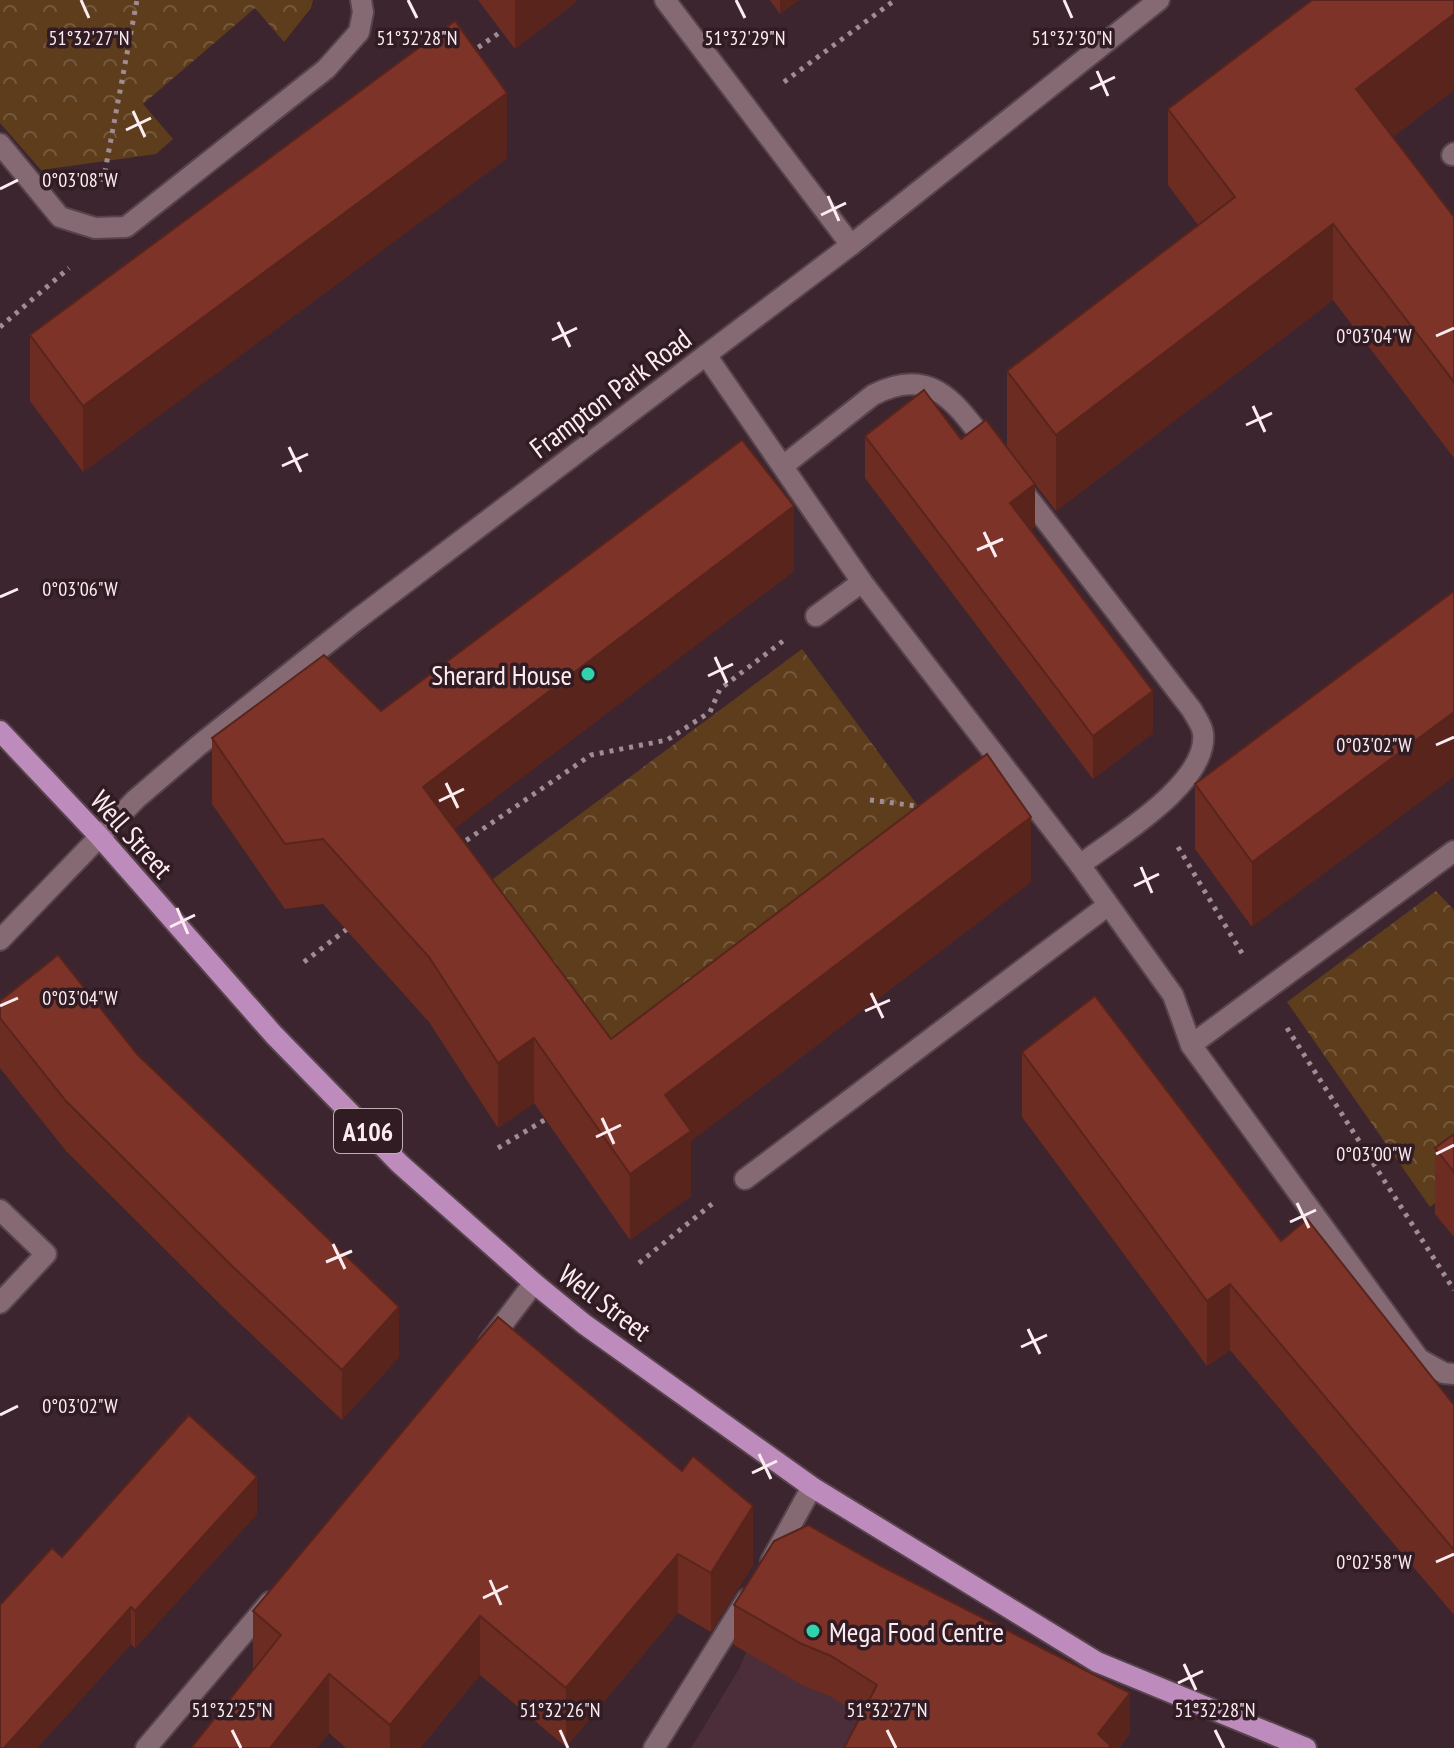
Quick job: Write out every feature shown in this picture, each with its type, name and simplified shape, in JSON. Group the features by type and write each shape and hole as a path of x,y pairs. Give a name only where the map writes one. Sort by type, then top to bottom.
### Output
{"main road":[{"name":"Well Street","path":"0,731 99,836 295,1057 400,1164 584,1324 812,1487 1097,1662 1306,1748"}],"street":[{"path":"0,144 60,217 95,228 126,227 326,69 359,32 363,12 361,0"},
{"path":"665,0 851,245"},
{"name":"Frampton Park Road","path":"0,940 99,836 180,761 355,621 851,245 1159,0"},
{"path":"706,355 862,582 1080,865 1173,995 1191,1045 1419,1359 1444,1373 1454,1374"},
{"path":"783,466 873,395 889,387 906,384 933,386 954,400 1192,710 1203,732 1199,760 1188,777 1154,808 1080,865"},
{"path":"816,616 862,582"},
{"path":"1191,1045 1454,851"},
{"path":"745,1179 1107,906"},
{"path":"0,1210 46,1254 0,1303"},
{"path":"475,1360 534,1283"},
{"path":"654,1748 758,1581 812,1487"},
{"path":"146,1748 279,1590"}],"path":[{"path":"0,327 75,263 95,228 137,0"},
{"path":"748,109 895,0"},
{"path":"468,55 502,31"},
{"path":"359,32 437,48"},
{"path":"452,851 591,755 667,740 710,712 720,689 816,616"},
{"path":"870,800 929,808"},
{"path":"1154,808 1263,990 1454,1290"},
{"path":"304,962 359,919"},
{"path":"498,1148 546,1119"},
{"path":"639,1263 745,1179"}],"shaded area":[{"path":"746,1652 1029,1682 1130,1733 1119,1748 691,1748"}],"green space":[{"path":"0,0 313,0 311,8 284,42 255,8 143,104 173,139 156,154 41,170 0,123"},
{"path":"802,649 938,833 627,1065 489,882"},
{"path":"1436,891 1454,910 1454,1188 1430,1207 1287,1002"}],"building":[{"path":"1312,0 1454,0 1454,14 1356,89 1454,217 1454,382 1333,224 1056,435 1007,371 1235,197 1168,109"},
{"path":"455,21 507,93 83,406 30,335"},
{"path":"924,390 961,439 986,420 1035,484 1010,503 1153,691 1093,736 865,436"},
{"path":"742,440 794,506 423,787 611,1039 987,754 1031,817 665,1095 691,1131 630,1174 534,1038 498,1063 429,957 323,839 285,844 212,738 324,655 381,711"},
{"path":"1454,591 1454,712 1252,862 1195,784"},
{"path":"58,955 137,1054 399,1307 342,1370 66,1101 0,1018 0,1001"},
{"path":"1095,996 1281,1241 1307,1219 1454,1405 1454,1550 1230,1284 1207,1301 1022,1052"},
{"path":"1454,1134 1454,1172 1435,1148"},
{"path":"498,1317 682,1471 693,1456 753,1506 711,1573 678,1554 566,1688 480,1616 390,1725 329,1674 270,1748 191,1748 281,1635 253,1611"},
{"path":"189,1415 257,1477 135,1611 131,1607 4,1748 0,1748 0,1605 52,1548 62,1557"},
{"path":"808,1525 881,1566 1130,1693 1098,1734 1111,1746 844,1748 877,1685 831,1656 802,1644 734,1605 774,1541"}],"place":[{"name":"Sherard House","path":"588,674"},
{"name":"Mega Food Centre","path":"813,1631"}]}
